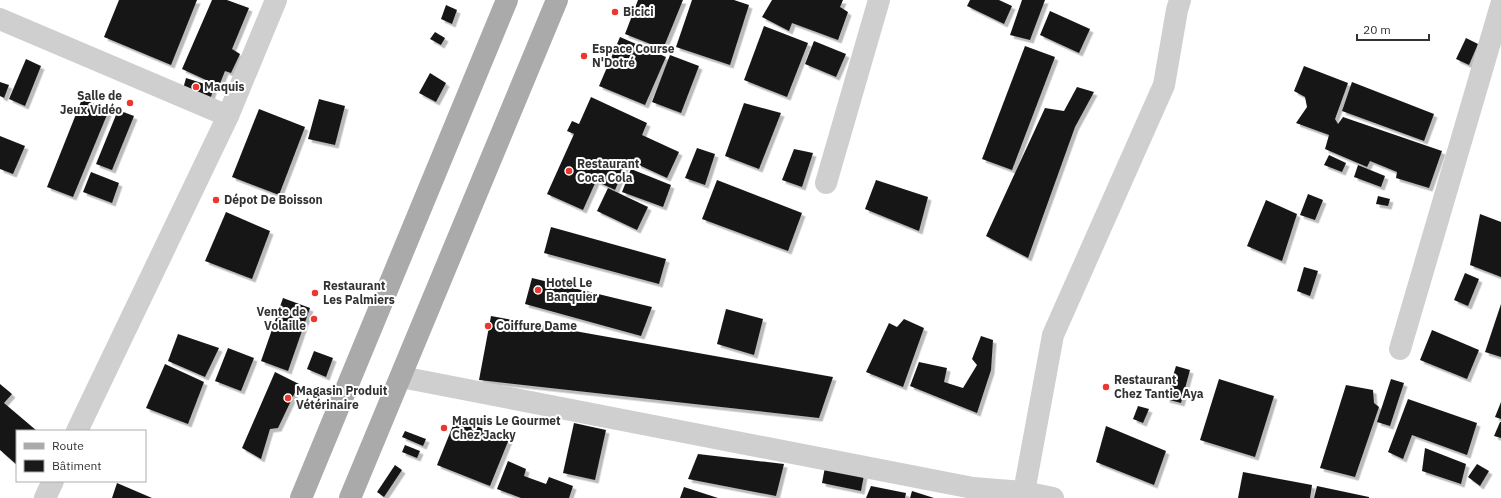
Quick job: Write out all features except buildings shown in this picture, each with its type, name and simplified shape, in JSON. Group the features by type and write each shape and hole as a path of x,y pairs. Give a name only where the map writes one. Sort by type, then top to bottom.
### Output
{"main road":[{"path":"301,498 507,0"},
{"path":"350,498 557,0"}],"street":[{"path":"77,430 228,116 276,0"},
{"path":"826,183 879,0"},
{"path":"1024,492 1053,335 1164,85 1176,10 1180,0"},
{"path":"1400,349 1501,5"},
{"path":"0,19 228,116"},
{"path":"401,377 971,493 1024,492 1053,498"},
{"path":"45,498 53,482"}],"place":[{"name":"Bicici","path":"615,12"},
{"name":"Espace Course N'Dotré","path":"584,56"},
{"name":"Maquis","path":"196,87"},
{"name":"Salle de Jeux Vidéo","path":"130,103"},
{"name":"Restaurant Coca Cola","path":"569,171"},
{"name":"Dépot De Boisson","path":"216,200"},
{"name":"Hotel Le Banquier","path":"538,290"},
{"name":"Restaurant Les Palmiers","path":"315,293"},
{"name":"Vente de Volaille","path":"314,319"},
{"name":"Coiffure Dame","path":"488,326"},
{"name":"Restaurant Chez Tantie Aya","path":"1106,387"},
{"name":"Magasin Produit Vétérinaire","path":"288,398"},
{"name":"Maquis Le Gourmet Chez Jacky","path":"444,428"}]}
